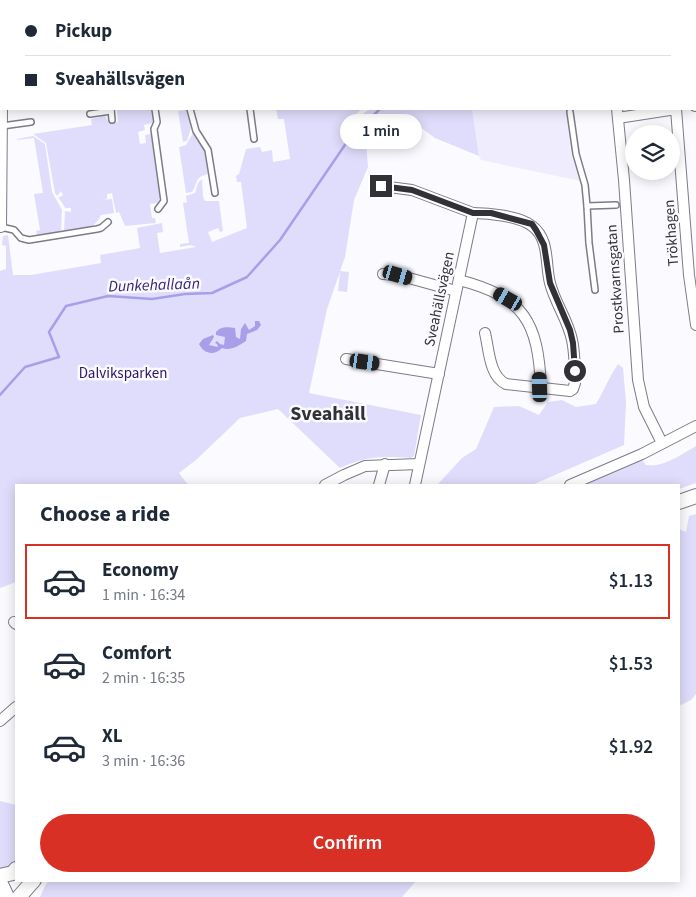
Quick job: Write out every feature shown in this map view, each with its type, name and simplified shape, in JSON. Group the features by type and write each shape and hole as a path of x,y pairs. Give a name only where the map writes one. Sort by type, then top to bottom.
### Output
{"street":[{"path":"0,227 2,110"},
{"path":"617,114 664,110"},
{"name":"Trökhagen","path":"676,110 689,275 696,325"},
{"name":"Prostkvarnsgatan","path":"617,114 638,380 644,407 662,443"},
{"path":"381,186 412,190 473,213 491,213 532,224 544,245 550,283 570,330 573,343 575,383 573,389 570,391 506,384 496,377 485,333"},
{"name":"Sveahällsvägen","path":"415,484 473,213"},
{"path":"382,274 398,275 456,291"},
{"path":"459,280 496,291 521,310 532,330 537,350 540,387"},
{"path":"346,359 439,374"},
{"path":"572,484 642,454 696,426"},
{"path":"380,484 384,464"},
{"path":"327,484 344,474 365,466 419,464"},
{"path":"680,502 696,496"},
{"path":"0,722 15,708"},
{"path":"0,876 13,873 15,870"},
{"path":"0,882 6,897"},
{"path":"19,897 32,882"}],"lane":[{"path":"90,114 111,110 112,120"},
{"path":"155,110 157,122 154,129 164,200 158,209"},
{"path":"190,110 196,131 208,150 214,193"},
{"path":"250,110 254,139"},
{"path":"570,112 576,154 585,185 590,258 595,290"},
{"path":"2,126 31,122"},
{"path":"587,206 616,205"},
{"path":"0,227 14,230 20,238 30,240 97,229 108,222"}],"shaded area":[{"path":"472,110 566,110 571,154 580,181 481,160"},
{"path":"255,321 259,321 261,325 257,330 247,334 246,341 234,348 222,348 219,351 209,353 199,344 203,339 213,335 214,337 209,345 218,347 215,343 217,341 224,345 225,337 216,335 216,332 225,327 235,328 236,337 240,339 241,329 245,323 249,330 255,326"}],"green space":[{"path":"117,110 153,110 154,120 152,123 144,125 145,130 138,132 140,144 146,143 145,135 151,134 160,198 157,203 150,204 152,218 155,218 156,223 125,226 119,212 116,213 112,193 107,194 107,199 101,200 112,199 114,213 101,215 94,224 86,229 64,231 65,211 71,212 71,208 66,209 58,197 63,195 61,191 57,196 55,193 46,143 33,134 92,125 91,119 105,116 109,123 118,122"},
{"path":"187,110 191,128 187,141 183,142 178,111"},
{"name":"Dalviksparken","path":"276,110 361,110 346,122 349,126 368,110 472,110 479,156 435,138 423,129 414,126 388,129 362,137 366,141 368,167 354,200 345,257 340,271 349,272 347,292 338,291 340,272 327,309 309,393 421,415 414,456 411,458 383,457 367,459 340,468 278,409 240,418 196,460 179,473 187,484 15,484 15,582 0,588 0,271 6,269 6,246 2,245 3,236 8,235 13,275 31,275 101,263 100,255 140,248 137,228 162,223 163,232 157,233 160,253 196,247 190,245 180,247 180,244 189,243 183,203 187,202 186,196 195,193 198,183 202,179 205,201 219,201 223,231 220,232 218,228 208,232 212,242 247,228 241,182 237,182 236,176 239,174 246,149 260,147 262,152 272,150 273,162 290,159 284,119 278,119"},
{"path":"193,133 197,141 204,147 208,174 198,179 192,192 186,193 179,147 186,145"},
{"path":"33,136 45,144 52,192 62,210 61,232 37,235 36,231 40,230 34,194 43,193 34,138 17,140"},
{"path":"618,364 623,368 626,402 624,445 534,484 438,484 462,458 476,449 494,407 519,406 539,415 548,402 562,400 576,407 596,404"},
{"path":"696,446 696,483 680,489 680,484 587,484 642,460 646,465 652,465 666,462"},
{"path":"696,514 696,694 691,700 681,705 680,529 686,532 689,516"},
{"path":"0,801 15,805 15,864 10,867 0,868"},
{"path":"48,882 415,882 402,897 40,897"}],"waterway":[{"name":"Dunkehallaån","path":"0,395 25,367 59,357 49,332 66,306 108,296 152,299 185,294 212,293 247,277 280,240 349,139 379,110"}],"district":[{"name":"Sveahäll","path":"328,413"}],"route":[{"path":"381,186 412,190 473,213 491,213 532,224 546,250 553,294 570,330 575,371"}]}
